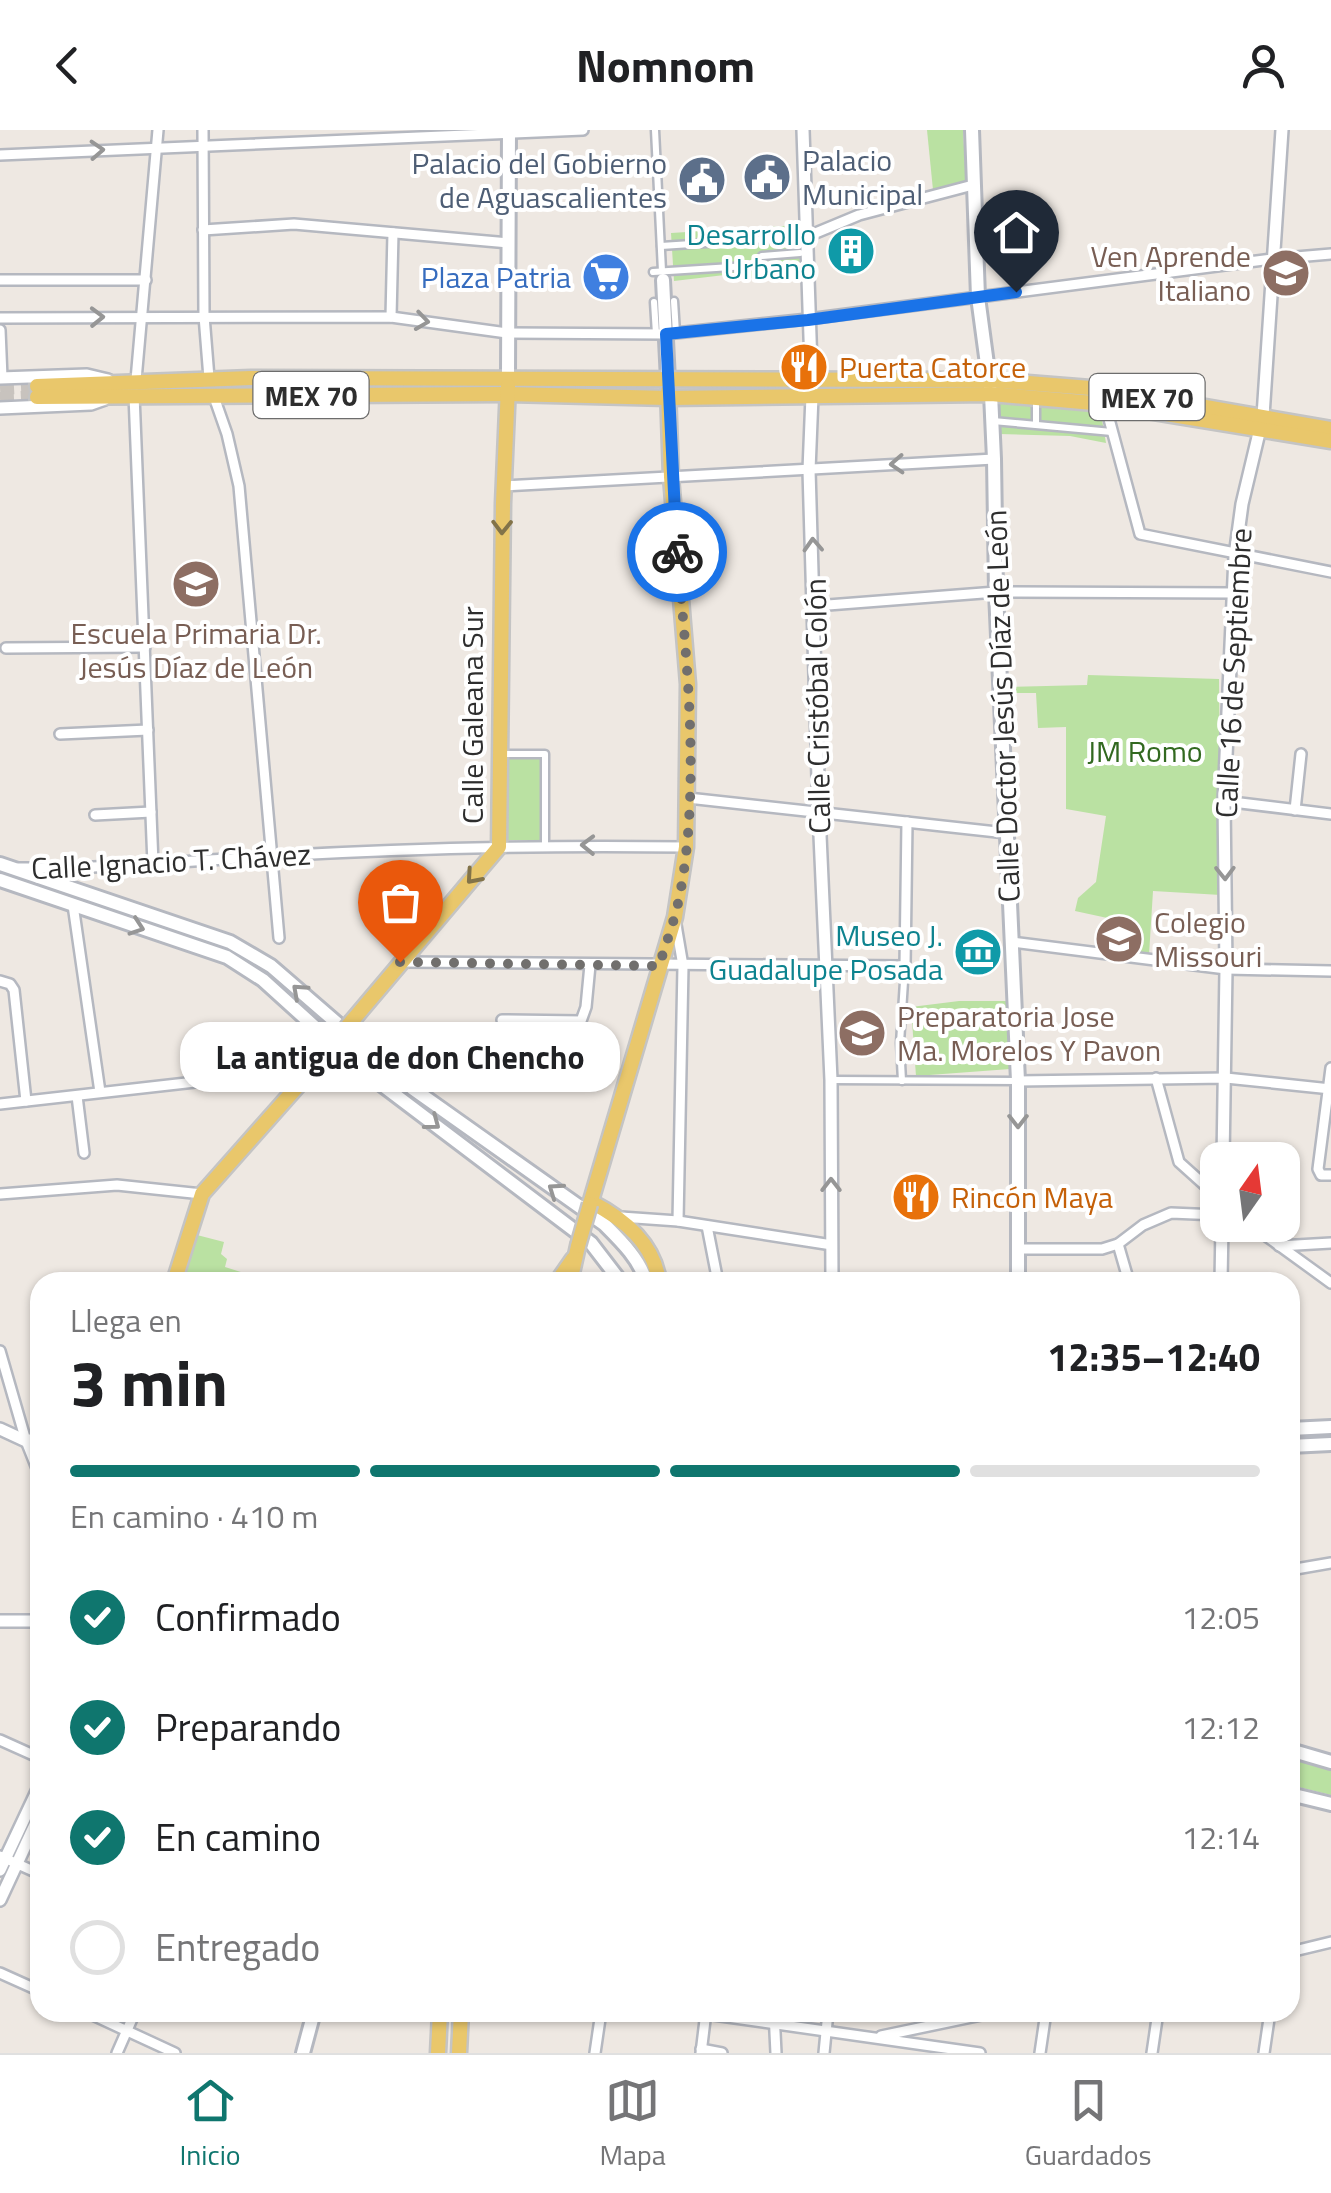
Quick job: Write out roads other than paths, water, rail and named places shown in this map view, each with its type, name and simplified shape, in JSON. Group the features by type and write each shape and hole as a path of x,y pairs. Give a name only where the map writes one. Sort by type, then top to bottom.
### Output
{"main road":[{"name":"Calle Doctor Jesús Díaz de León","path":"972,130 978,296 994,458 996,592 1018,1081 1018,1272"},
{"path":"508,376 510,133"},
{"path":"572,1272 675,917 686,847 688,684 659,274"},
{"name":"MEX 70","path":"135,388 208,378 508,376 812,379 1103,389 1331,441"},
{"name":"Calle Galeana Sur","path":"177,1272 202,1194 319,1062 499,846 508,376"},
{"name":"MEX 70","path":"37,392 135,388 212,394 668,398 990,387 1331,429"},
{"path":"0,864 230,942 271,966 412,1088 604,1224 643,1272"},
{"path":"6,881 227,958 263,980 361,1069 591,1243 613,1272"},
{"path":"591,1203 621,1218 646,1245 658,1272"},
{"path":"563,1272 577,1250"},
{"path":"1300,1429 1331,1427"},
{"path":"1300,1446 1331,1444"},
{"path":"1300,1753 1331,1762"},
{"path":"1300,1796 1331,1804"},
{"path":"303,2053 311,2022"},
{"path":"438,2053 440,2022"},
{"path":"459,2053 461,2022"}],"street":[{"path":"153,864 135,388 158,130"},
{"path":"202,130 208,378"},
{"path":"0,155 583,130"},
{"path":"655,130 659,274 800,253"},
{"name":"Calle Cristóbal Colón","path":"803,130 803,237 812,379 809,470 816,606 819,813 831,1080 832,1272"},
{"name":"Calle 16 de Septiembre","path":"1224,1142 1224,801 1235,556 1242,504 1262,423 1282,130"},
{"path":"661,246 803,237 859,215 973,186"},
{"path":"203,230 294,224 509,242"},
{"path":"391,317 393,232"},
{"path":"0,318 391,317 507,333 666,333 808,320 1331,254"},
{"path":"0,280 146,280"},
{"path":"654,302 666,333"},
{"path":"666,333 674,302"},
{"path":"0,330 1,378"},
{"name":"MEX 70","path":"0,408 90,404 113,388 86,375 1,378"},
{"path":"212,394 227,434 239,486 279,938"},
{"path":"1036,403 1036,423"},
{"path":"1104,404 1140,534 1235,556 1331,572"},
{"path":"992,421 1112,432"},
{"path":"503,486 994,458"},
{"path":"816,606 996,592 1234,593"},
{"path":"6,648 145,647"},
{"path":"60,734 148,730"},
{"path":"500,754 545,754 545,845"},
{"path":"1294,810 1301,754"},
{"path":"688,798 1006,834"},
{"path":"1224,801 1331,814"},
{"path":"95,815 151,812"},
{"path":"902,1081 907,822"},
{"name":"Calle Ignacio T. Chávez","path":"15,868 80,869 499,846 686,847"},
{"path":"1,894 6,881"},
{"path":"73,905 100,1092"},
{"path":"675,917 682,966 678,1221"},
{"path":"1012,942 1226,969 1331,971"},
{"path":"400,962 905,966"},
{"path":"502,1020 581,1021 590,965"},
{"path":"5,982 14,990 26,1101"},
{"path":"1331,1068 1318,1169 1322,1175 1331,1175"},
{"path":"1156,1078 1178,1162 1200,1182"},
{"path":"831,1080 1226,1078 1330,1089"},
{"path":"0,1104 204,1080"},
{"path":"77,1096 84,1154"},
{"path":"0,1194 118,1186 202,1194"},
{"path":"1019,1249 1102,1249 1171,1213 1200,1214"},
{"path":"621,1218 678,1221 832,1245"},
{"path":"707,1226 716,1272"},
{"path":"1222,1242 1222,1272"},
{"path":"1273,1242 1331,1283"},
{"path":"1278,1246 1331,1243"},
{"path":"1118,1244 1126,1272"},
{"path":"0,1351 30,1451"},
{"path":"0,1430 30,1440"},
{"path":"1300,1568 1331,1563"},
{"path":"0,1620 30,1621"},
{"path":"0,1740 30,1754"},
{"path":"0,1900 6,1862 30,1807"},
{"path":"6,1862 30,1828"},
{"path":"6,1862 30,1870"},
{"path":"1300,1950 1331,1942"},
{"path":"0,1973 30,1986"},
{"path":"108,2022 175,2053"},
{"path":"116,2053 131,2022"},
{"path":"595,2053 600,2022"},
{"path":"705,2022 701,2051 722,2053"},
{"path":"774,2022 776,2053"},
{"path":"789,2022 930,2050 980,2053"},
{"path":"824,2053 828,2022"},
{"path":"874,2038 949,2022"},
{"path":"1040,2053 1045,2022"},
{"path":"1152,2053 1157,2022"},
{"path":"1264,2053 1269,2022"}],"tunnel":[{"path":"0,388 37,386"},
{"path":"0,399 37,397"}],"place":[{"name":"Palacio Municipal","path":"767,177"},
{"name":"Palacio del Gobierno de Aguascalientes","path":"702,180"},
{"name":"Desarrollo Urbano","path":"851,251"},
{"name":"Ven Aprende Italiano","path":"1286,273"},
{"name":"Plaza Patria","path":"606,277"},
{"name":"Puerta Catorce","path":"804,367"},
{"name":"Escuela Primaria Dr. Jesús Díaz de León","path":"196,584"},
{"name":"Colegio Missouri","path":"1119,939"},
{"name":"Museo J. Guadalupe Posada","path":"978,952"},
{"name":"La antigua de don Chencho","path":"400,962"},
{"name":"Preparatoria Jose Ma. Morelos Y Pavon","path":"862,1033"},
{"name":"Rincón Maya","path":"916,1197"}],"park label":[{"name":"JM Romo","path":"1145,751"}]}
